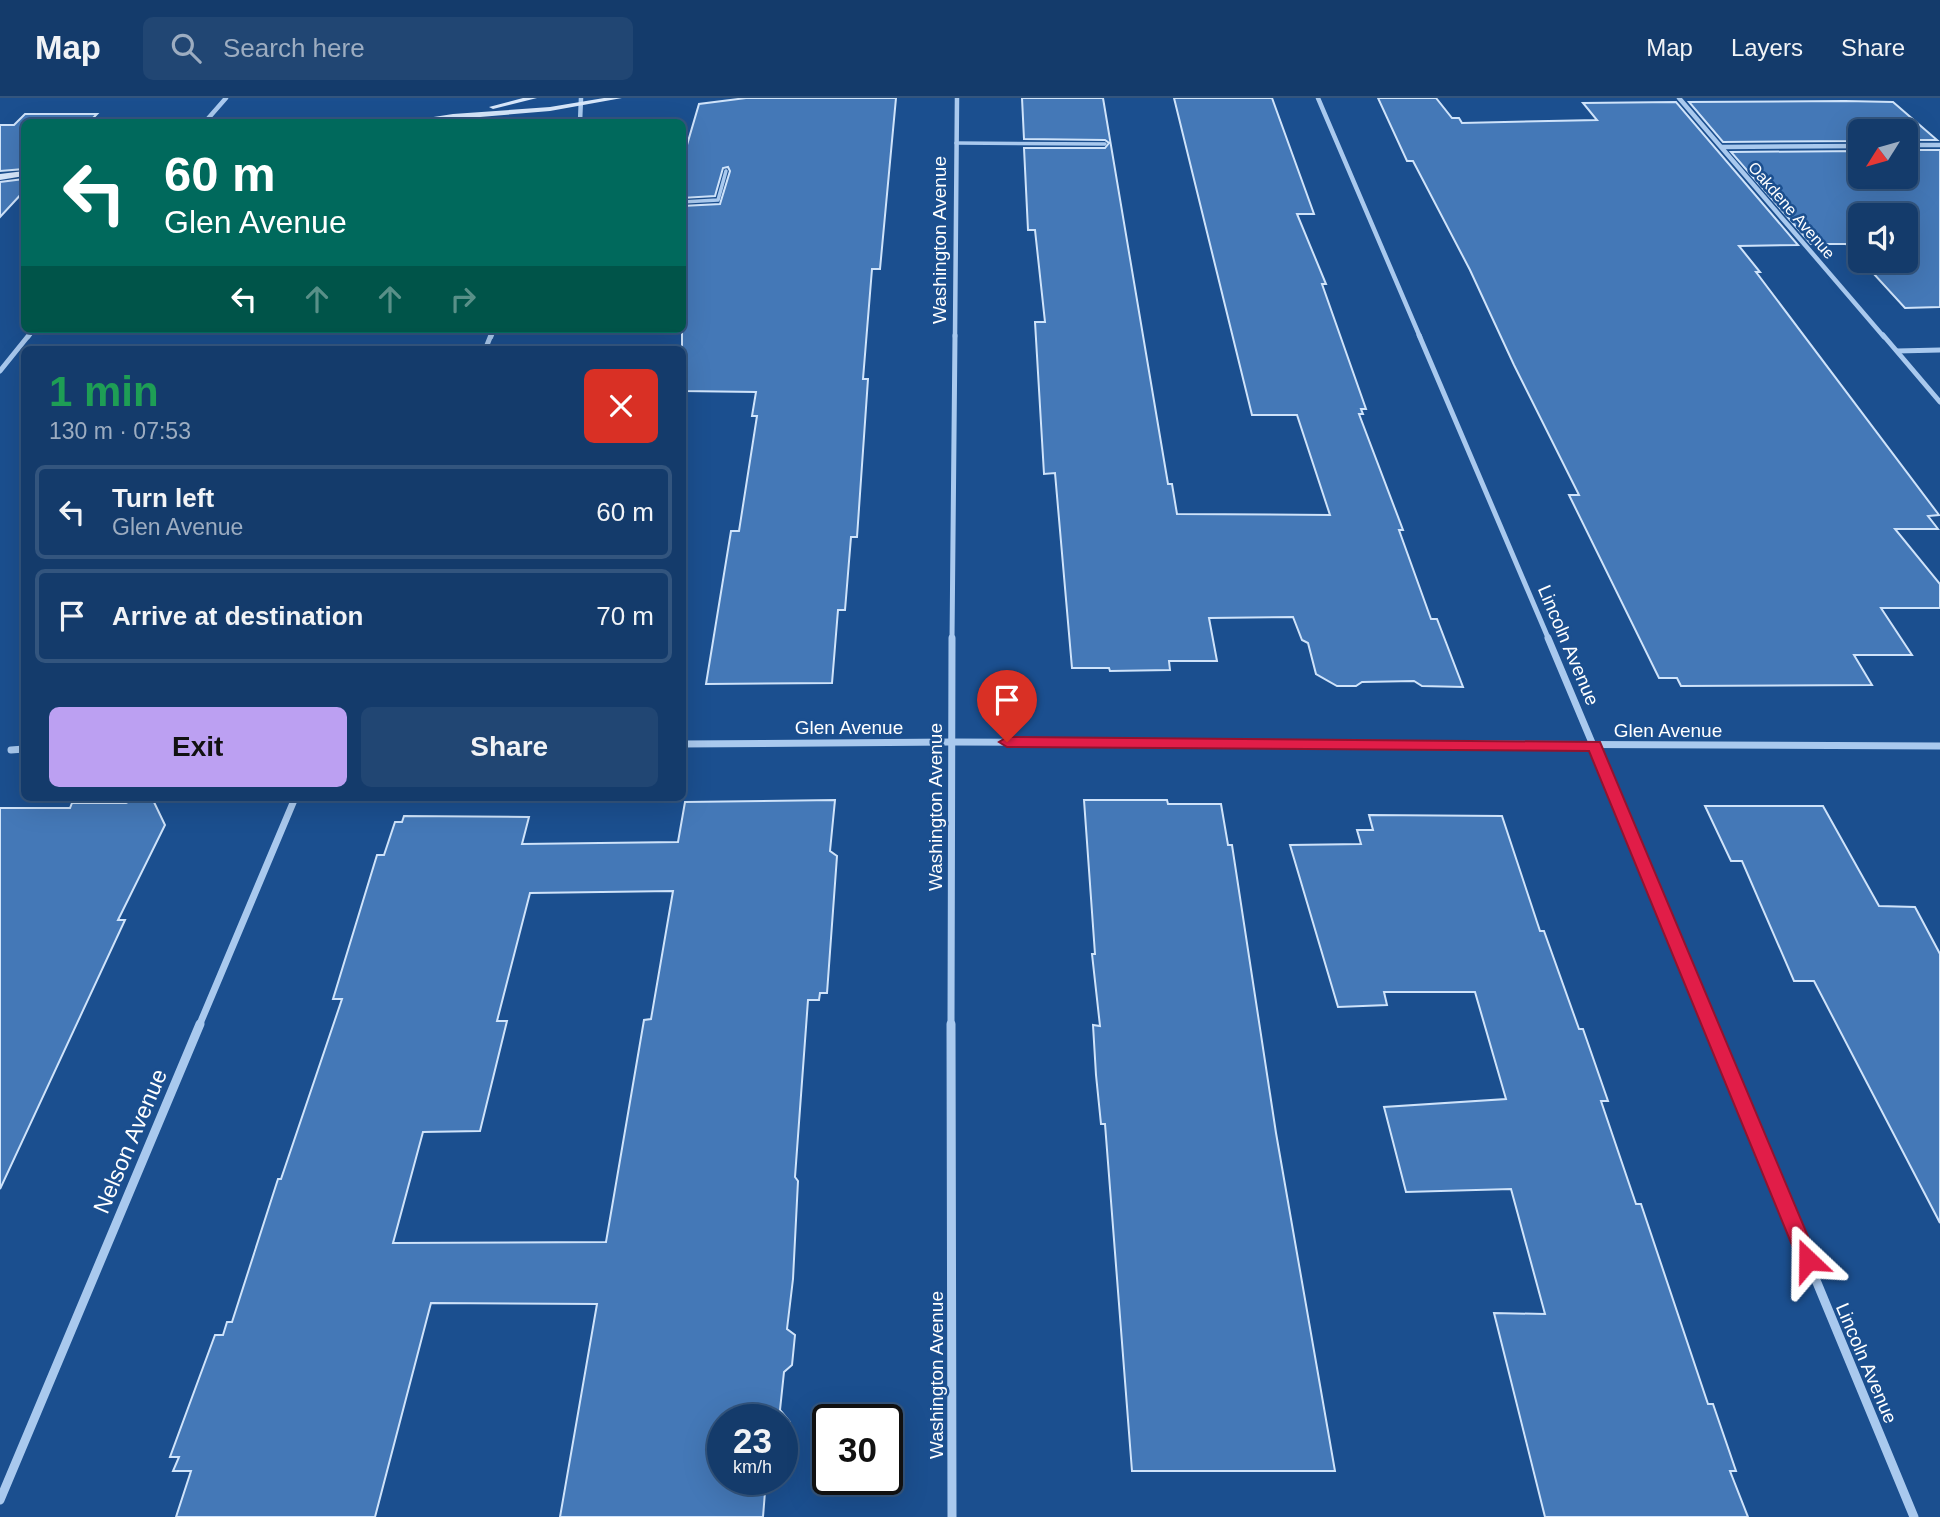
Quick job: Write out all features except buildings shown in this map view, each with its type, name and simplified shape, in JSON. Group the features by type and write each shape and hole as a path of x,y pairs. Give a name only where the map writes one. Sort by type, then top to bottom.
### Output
{"main road":[{"path":"428,119 533,98"},
{"path":"444,117 487,116 618,98"},
{"path":"0,177 21,174"}],"street":[{"path":"208,119 226,98"},
{"name":"Washington Avenue","path":"951,1517 951,742 957,98"},
{"name":"Lincoln Avenue","path":"1318,98 1594,746 1914,1517"},
{"name":"Oakdene Avenue","path":"1679,98 1940,402"},
{"path":"580,119 581,101"},
{"path":"1918,145 1940,145"},
{"path":"1722,147 1848,146"},
{"path":"0,370 31,333"},
{"path":"1897,351 1940,350"},
{"name":"Glen Avenue","path":"686,744 951,742 1940,746"},
{"path":"11,750 21,750"},
{"name":"Nelson Avenue","path":"0,1500 294,801"}],"lane":[{"path":"956,144 1105,144"},
{"path":"686,202 718,200 726,171"}],"route":[{"path":"1007,742 1594,746 1808,1260"}]}
